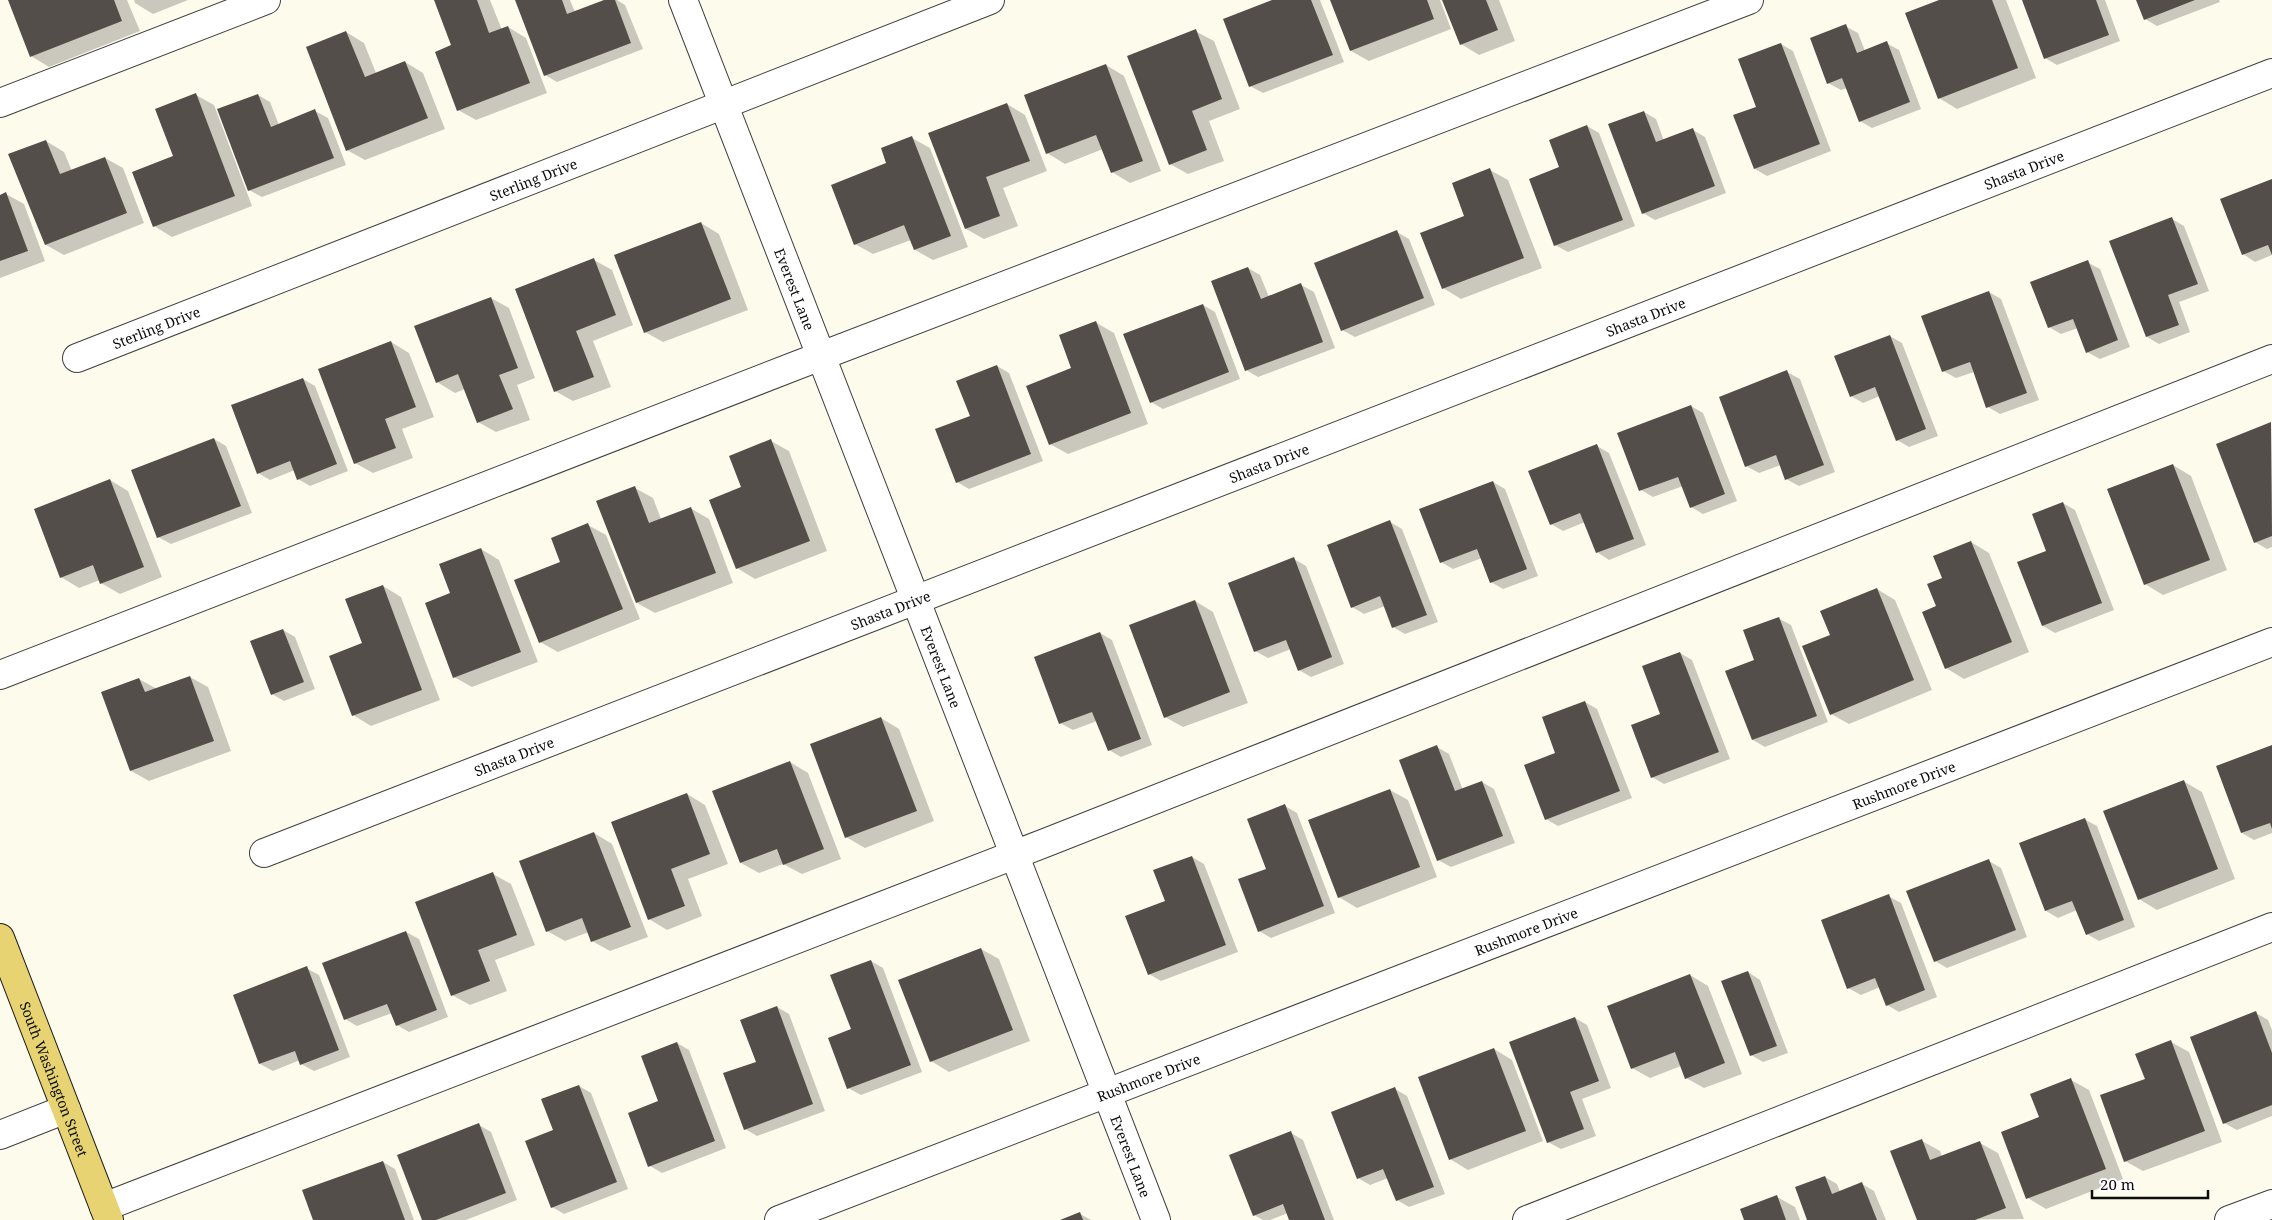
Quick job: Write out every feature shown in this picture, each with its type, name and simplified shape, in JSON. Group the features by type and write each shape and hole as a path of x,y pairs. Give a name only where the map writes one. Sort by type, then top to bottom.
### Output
{"main road":[{"name":"South Washington Street","path":"0,938 106,1213"}],"street":[{"path":"0,103 266,0"},
{"name":"Everest Lane","path":"684,0 1156,1220"},
{"name":"Sterling Drive","path":"77,358 990,0"},
{"path":"0,675 822,356 1749,0"},
{"name":"Shasta Drive","path":"264,853 2272,73"},
{"path":"106,1213 2272,359"},
{"name":"Rushmore Drive","path":"779,1220 2272,642"},
{"path":"1526,1220 2272,927"},
{"path":"0,1135 66,1109"},
{"path":"2229,1220 2272,1204"}],"building":[{"path":"8,0 114,0 122,21 30,57"},
{"path":"434,0 477,0 489,33 508,26 530,83 457,111 435,52 451,45"},
{"path":"515,0 562,0 567,14 604,0 615,0 631,43 544,76"},
{"path":"1272,0 1311,0 1333,55 1249,87 1223,19"},
{"path":"1330,0 1427,0 1434,19 1350,51"},
{"path":"1442,0 1486,0 1498,30 1460,45"},
{"path":"1939,0 1992,0 2018,68 1938,99 1905,13"},
{"path":"2022,0 2096,0 2109,35 2044,59"},
{"path":"2136,0 2195,0 2144,20"},
{"path":"1846,24 1857,53 1887,41 1910,102 1859,122 1842,78 1827,84 1810,38"},
{"path":"1196,29 1222,99 1192,111 1207,150 1169,165 1127,56"},
{"path":"346,31 365,77 405,61 428,118 346,151 306,47"},
{"path":"1781,43 1820,144 1754,169 1733,115 1756,107 1738,59"},
{"path":"1106,64 1143,161 1111,173 1096,135 1046,154 1024,95"},
{"path":"196,93 235,196 153,227 132,172 173,156 155,109"},
{"path":"258,94 271,127 315,109 334,158 248,191 217,109"},
{"path":"1007,103 1030,161 986,177 1000,216 965,229 928,133"},
{"path":"1644,111 1656,142 1693,128 1715,186 1642,214 1608,124"},
{"path":"1587,125 1623,220 1554,246 1529,179 1559,167 1549,140"},
{"path":"912,136 951,236 914,250 904,225 854,245 831,185 886,163 881,148"},
{"path":"46,140 60,174 105,157 127,213 45,245 8,154"},
{"path":"1490,168 1524,258 1442,289 1420,233 1464,216 1452,183"},
{"path":"2272,179 2272,255 2268,245 2242,255 2220,199"},
{"path":"6,192 28,251 0,261 0,195"},
{"path":"2172,217 2198,284 2168,295 2179,325 2146,337 2109,241"},
{"path":"701,222 731,299 644,333 614,255"},
{"path":"1397,230 1424,298 1341,331 1314,263"},
{"path":"594,258 616,315 576,331 594,377 554,392 515,289"},
{"path":"2088,260 2118,340 2086,353 2073,319 2048,328 2030,282"},
{"path":"1248,267 1261,299 1301,283 1323,342 1245,371 1211,281"},
{"path":"1989,291 2027,393 1986,408 1970,362 1942,372 1921,316"},
{"path":"491,297 518,368 499,375 513,409 477,423 458,374 436,383 414,326"},
{"path":"1203,304 1229,372 1150,403 1123,334"},
{"path":"1096,321 1131,413 1049,445 1026,386 1071,368 1059,335"},
{"path":"1890,335 1926,429 1896,441 1875,387 1850,397 1834,356"},
{"path":"391,341 416,407 385,419 396,448 354,464 318,369"},
{"path":"997,365 1031,454 956,483 935,429 970,416 956,381"},
{"path":"1787,370 1824,465 1785,480 1776,455 1745,467 1719,397"},
{"path":"303,378 337,464 297,480 290,461 257,474 231,405"},
{"path":"1691,405 1725,494 1690,508 1678,477 1639,491 1617,433"},
{"path":"2271,422 2272,536 2254,543 2216,444"},
{"path":"214,438 241,506 157,538 131,470"},
{"path":"771,439 810,541 736,569 709,500 741,487 729,456"},
{"path":"1597,444 1634,539 1596,553 1580,513 1550,525 1528,471"},
{"path":"2173,464 2210,560 2144,585 2107,489"},
{"path":"110,479 144,567 100,584 93,565 60,578 34,509"},
{"path":"1493,481 1527,569 1490,583 1477,549 1440,563 1419,509"},
{"path":"635,486 649,523 691,507 716,573 636,603 596,501"},
{"path":"2063,502 2102,603 2042,626 2017,562 2046,551 2032,514"},
{"path":"1390,520 1427,615 1392,628 1380,596 1351,608 1327,545"},
{"path":"588,523 623,609 539,643 514,580 560,562 551,538"},
{"path":"1971,541 2012,642 1945,669 1922,612 1936,606 1927,584 1942,578 1933,556"},
{"path":"481,548 521,652 453,678 425,603 450,593 439,564"},
{"path":"1294,557 1332,657 1298,671 1286,640 1254,652 1228,583"},
{"path":"383,585 422,690 352,716 329,656 362,643 345,599"},
{"path":"1877,588 1914,680 1830,715 1802,646 1830,635 1820,611"},
{"path":"1195,600 1230,692 1164,718 1129,625"},
{"path":"1779,617 1817,716 1752,740 1725,671 1754,660 1743,630"},
{"path":"283,629 304,682 271,695 250,641"},
{"path":"1100,632 1141,739 1108,751 1092,712 1059,724 1034,657"},
{"path":"1680,652 1719,752 1651,778 1631,725 1660,714 1642,666"},
{"path":"190,676 214,741 130,771 101,692 139,678 145,692"},
{"path":"1585,701 1620,791 1545,820 1524,765 1555,753 1542,717"},
{"path":"881,717 917,811 845,838 810,744"},
{"path":"1437,745 1455,791 1482,781 1503,836 1437,861 1399,760"},
{"path":"2272,745 2272,829 2270,823 2241,833 2216,766"},
{"path":"790,761 824,849 783,865 777,849 740,863 712,791"},
{"path":"2184,780 2218,869 2138,900 2103,811"},
{"path":"1390,789 1420,867 1338,898 1308,820"},
{"path":"687,793 710,854 671,869 685,906 648,920 611,822"},
{"path":"1285,804 1324,906 1258,932 1238,879 1266,869 1247,819"},
{"path":"2085,818 2124,920 2086,935 2072,901 2045,911 2019,843"},
{"path":"594,832 631,927 591,942 582,918 546,932 519,861"},
{"path":"1192,856 1226,945 1148,975 1125,916 1165,901 1153,870"},
{"path":"1989,859 2016,930 1934,962 1906,891"},
{"path":"493,872 517,935 478,950 490,981 451,996 415,902"},
{"path":"1889,894 1925,990 1886,1006 1875,978 1847,989 1821,920"},
{"path":"406,931 437,1010 396,1026 387,1004 344,1020 322,963"},
{"path":"981,948 1013,1030 930,1062 898,980"},
{"path":"871,960 911,1065 847,1089 828,1038 851,1029 830,975"},
{"path":"307,966 339,1050 300,1065 295,1051 259,1064 233,995"},
{"path":"1748,971 1777,1046 1750,1056 1721,981"},
{"path":"1690,974 1725,1063 1685,1079 1675,1052 1631,1069 1607,1006"},
{"path":"777,1006 813,1104 744,1130 723,1073 756,1062 740,1020"},
{"path":"2256,1011 2272,1053 2272,1105 2223,1124 2190,1037"},
{"path":"1575,1017 1599,1081 1570,1092 1584,1129 1547,1143 1509,1042"},
{"path":"2171,1040 2205,1131 2124,1162 2100,1095 2145,1079 2135,1054"},
{"path":"677,1042 715,1141 648,1167 628,1113 658,1101 641,1056"},
{"path":"1494,1048 1526,1131 1449,1160 1418,1077"},
{"path":"2071,1078 2106,1169 2026,1199 2001,1132 2039,1117 2030,1094"},
{"path":"579,1085 617,1182 551,1208 525,1141 553,1130 541,1099"},
{"path":"1395,1087 1434,1187 1396,1201 1383,1169 1357,1179 1331,1112"},
{"path":"479,1123 506,1193 436,1220 422,1220 397,1155"},
{"path":"1291,1131 1325,1220 1289,1220 1283,1204 1253,1216 1229,1155"},
{"path":"1922,1139 1930,1160 1980,1141 2006,1208 1975,1220 1917,1220 1890,1151"},
{"path":"383,1161 405,1220 313,1220 302,1190"},
{"path":"1825,1176 1832,1194 1862,1182 1877,1220 1807,1220 1795,1187"},
{"path":"1777,1195 1786,1220 1744,1220 1740,1209"},
{"path":"1080,1212 1083,1220 1060,1220"}]}
